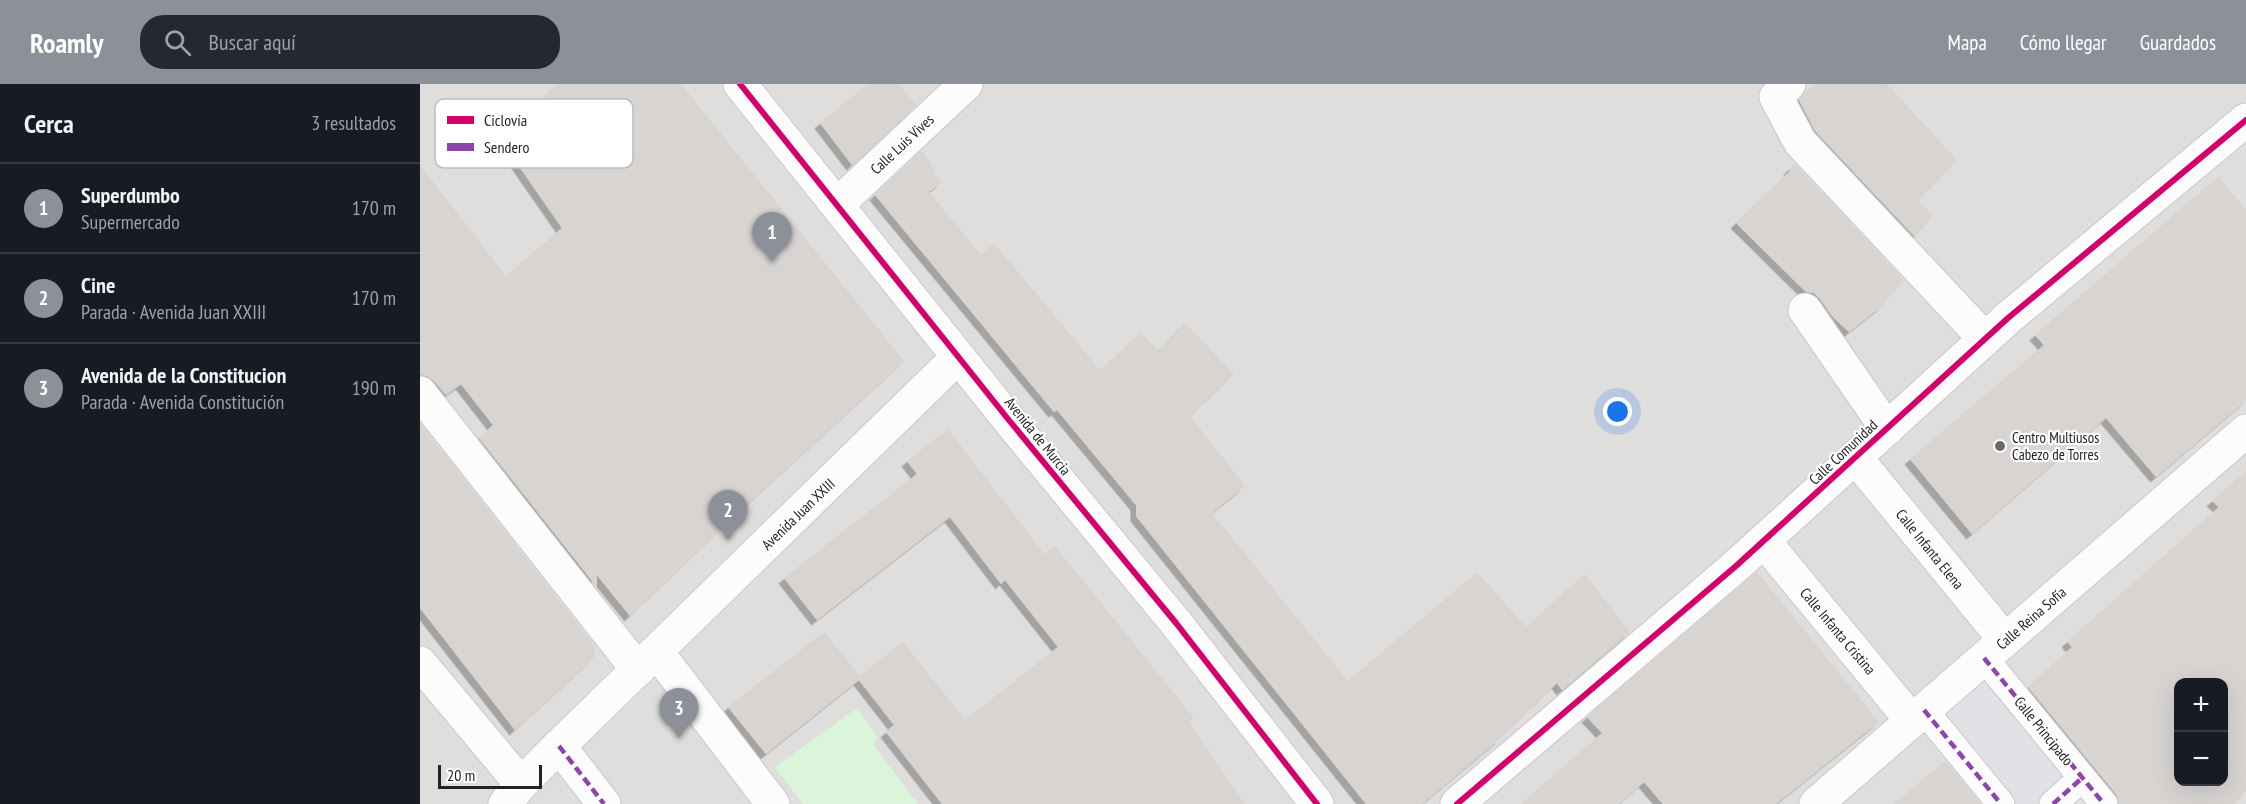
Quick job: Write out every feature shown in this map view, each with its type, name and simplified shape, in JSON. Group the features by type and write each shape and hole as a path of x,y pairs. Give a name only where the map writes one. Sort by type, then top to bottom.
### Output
{"street":[{"name":"Avenida de Murcia","path":"740,84 958,357 1176,623 1317,804"},
{"name":"Calle Luis Vives","path":"838,204 966,84"},
{"path":"1789,84 1776,97 1800,142 1985,339"},
{"name":"Calle Comunidad","path":"1457,804 1764,541 1818,507 1856,458 1985,339 2239,136"},
{"path":"1805,310 1887,429"},
{"name":"Avenida Juan XXIII","path":"513,794 559,746 958,357"},
{"path":"420,393 647,661 773,804"},
{"name":"Calle Reina Sofía","path":"1816,804 1918,716 1973,659 2246,431"},
{"name":"Calle Infanta Elena","path":"1856,458 1973,659"},
{"name":"Calle Infanta Cristina","path":"1764,541 1918,716"},
{"name":"Calle Principado","path":"1973,659 2104,804"},
{"path":"420,663 513,794"},
{"path":"1918,716 2001,804"},
{"path":"559,746 604,804"},
{"path":"2053,804 2082,778"}],"shaded area":[{"path":"420,84 2246,84 2246,804 420,804"},
{"path":"2246,150 2246,210 2219,176"},
{"path":"1642,176 1851,437 1639,624 1426,353"},
{"path":"1853,492 1970,638 1917,681 1797,538"},
{"path":"1989,654 2117,804 1983,804 1912,721"},
{"path":"639,693 686,754 625,800 595,751 605,724"}],"green space":[{"path":"857,708 878,737 873,744 918,804 803,804 775,767"}],"building":[{"path":"557,84 681,84 904,361 739,512 630,616 597,575 597,587 479,438 493,425 461,384 446,395 434,381 427,376 420,375 420,165 506,276 562,228 520,168 633,168 633,99 541,99"},
{"path":"868,84 899,84 916,105 852,165 820,123"},
{"path":"1815,84 1887,84 1957,160 1918,200 1933,216 1915,237 1815,131 1799,100"},
{"path":"922,151 935,170 933,172 942,182 929,192 981,255 994,243 1101,371 1141,332 1159,351 1185,323 1234,374 1190,416 1245,486 1212,513 1348,681 1477,572 1526,627 1585,574 1630,632 1562,690 1557,683 1501,738 1422,804 1366,804 1136,516 1136,505 1057,410 1054,412 875,195"},
{"path":"1795,164 1904,280 1881,307 1849,332 1832,316 1814,293 1806,292 1736,223"},
{"path":"2219,176 2246,210 2246,401 2156,477 2106,418 1972,534 1910,459 2044,345 2035,335"},
{"path":"420,423 595,646 594,658 515,730 420,608"},
{"path":"948,429 1045,555 1055,546 1194,718 1189,722 1245,804 942,804 886,732 894,725 859,680 766,754 728,707 824,632 860,676 903,642 965,720 1058,647 1005,580 1001,584 950,517 817,620 784,578 917,474 907,461"},
{"path":"2246,471 2246,791 2233,804 2119,804 2116,794 2028,687 2072,647 2067,642 2219,507 2212,501"},
{"path":"1757,572 1879,722 1776,804 1663,804 1644,782 1619,804 1521,804 1602,733 1587,717"},
{"path":"1945,761 1981,804 1894,804"}],"marked path":[{"path":"1984,658 2104,804"},
{"path":"1924,710 2001,804"},
{"path":"559,746 604,804"},
{"path":"2053,804 2082,778"}],"cycle path":[{"path":"740,84 1008,419 1176,623 1317,804"},
{"path":"1457,804 1736,566 2008,318 2246,120"}],"place":[{"name":"Superdumbo","path":"772,262"},
{"name":"Centro Multiusos Cabezo de Torres","path":"2000,446"},
{"name":"Cine","path":"728,540"},
{"name":"Avenida de la Constitucion","path":"679,738"}]}
